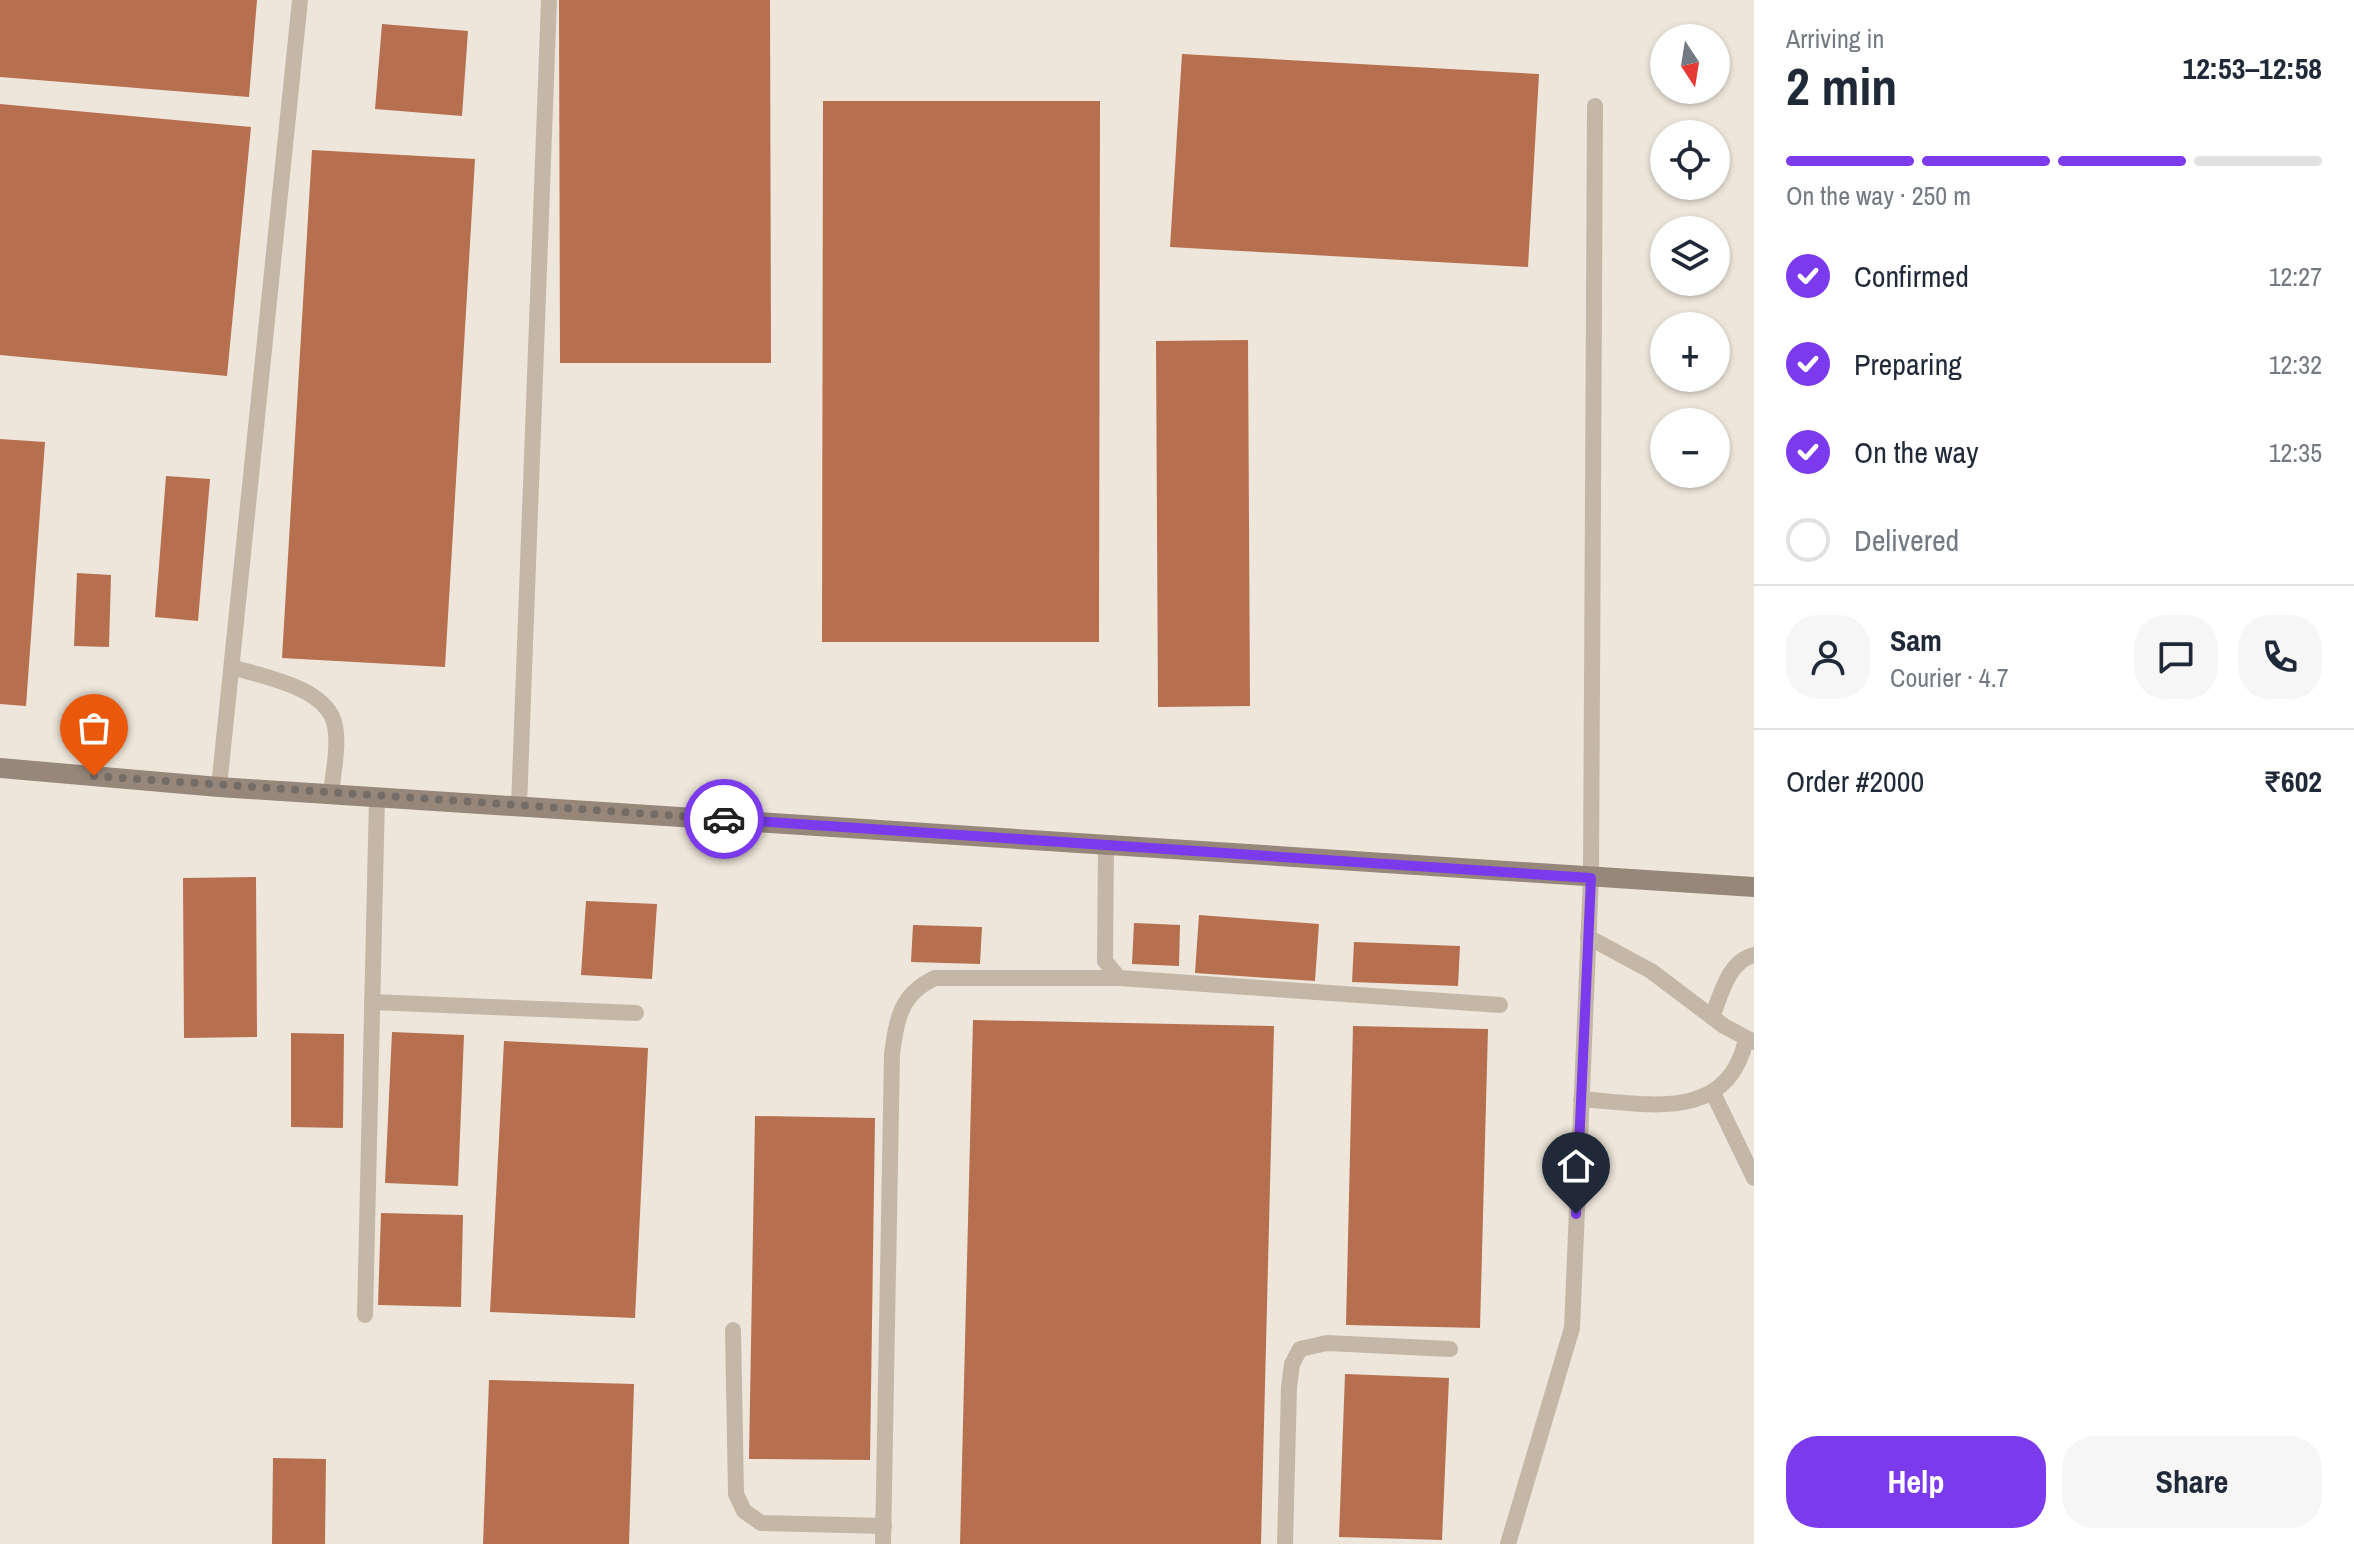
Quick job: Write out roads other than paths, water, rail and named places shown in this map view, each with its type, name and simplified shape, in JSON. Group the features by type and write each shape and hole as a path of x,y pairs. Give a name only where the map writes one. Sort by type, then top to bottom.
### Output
{"street":[{"path":"0,768 219,787 1754,887"}],"lane":[{"path":"219,787 300,0"},
{"path":"519,806 549,0"},
{"path":"1508,1544 1572,1328 1591,878 1595,106"},
{"path":"232,667 294,687 320,701 335,724 331,794"},
{"path":"365,1315 377,797"},
{"path":"1106,845 1105,961 1119,978"},
{"path":"1581,1099 1676,1104 1714,1095 1740,1065 1750,1041 1651,971 1588,937"},
{"path":"1712,1017 1731,971 1744,957 1754,955"},
{"path":"883,1544 892,1054 904,1004 916,986 935,978 1119,978 1500,1005"},
{"path":"372,1002 636,1013"},
{"path":"1714,1095 1754,1178"},
{"path":"733,1330 736,1494 744,1511 761,1523 884,1526"},
{"path":"1285,1544 1289,1387 1292,1364 1300,1349 1327,1343 1450,1349"}]}
